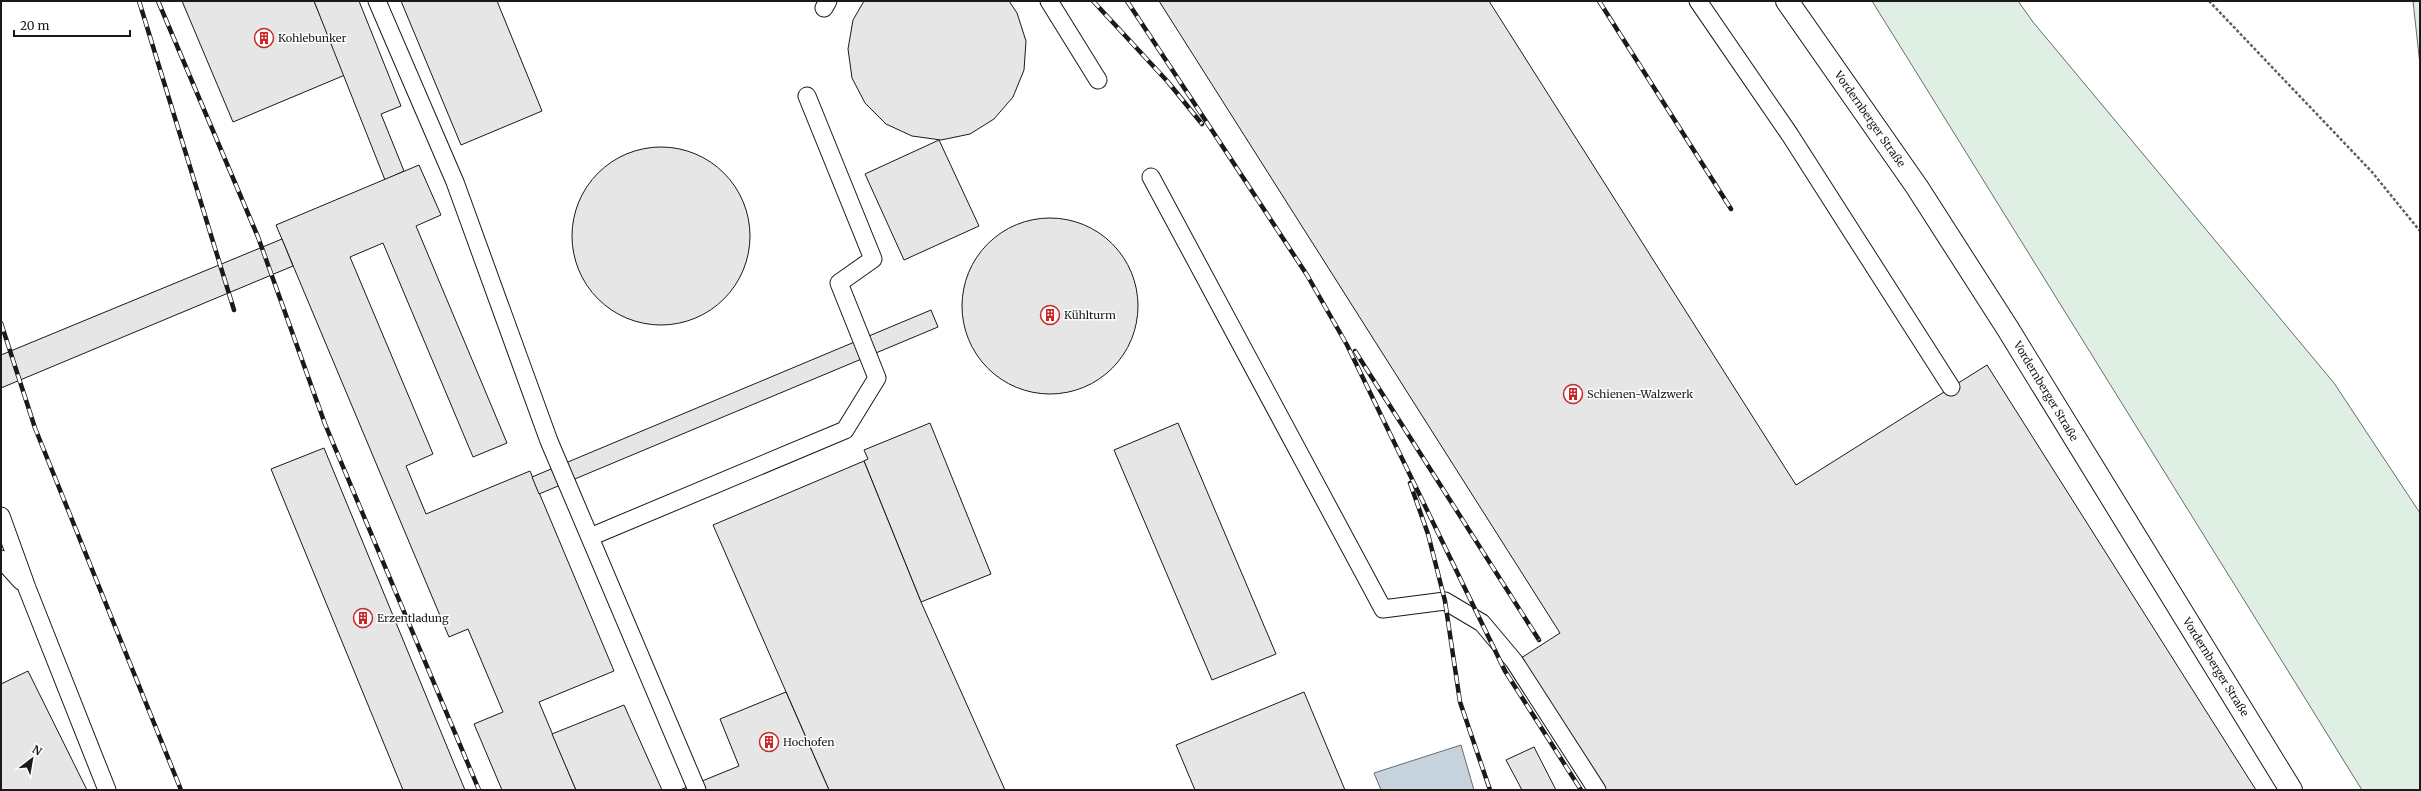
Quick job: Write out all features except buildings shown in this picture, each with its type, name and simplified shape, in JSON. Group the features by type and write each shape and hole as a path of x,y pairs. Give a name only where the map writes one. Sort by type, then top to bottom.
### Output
{"main road":[{"name":"Vordernberger Straße","path":"1787,1 1917,187 2008,329 2291,790"}],"lane":[{"path":"378,1 455,182 549,441 698,790"},
{"path":"1049,1 1098,80"},
{"path":"1698,1 1790,135 1951,387"},
{"path":"590,537 844,430 878,378 839,283 873,259 807,96"},
{"path":"1151,177 1383,609 1445,601 1482,622 1514,661 1597,790"},
{"path":"1,516 26,588 107,790"},
{"path":"1,559 26,588"}],"path":[{"path":"2209,1 2372,172 2420,230"}],"green space":[{"path":"1872,1 2018,1 2033,22 2334,383 2420,513 2420,790 2362,790"},
{"path":"2413,1 2420,1 2420,65"}],"shaded area":[{"path":"1461,745 1474,790 1381,790 1374,773"}],"railway":[{"path":"139,1 234,310"},
{"path":"158,1 258,237 325,424 479,790"},
{"path":"1093,1 1168,82 1202,124"},
{"path":"1127,1 1307,275 1347,345 1505,671 1581,790"},
{"path":"1599,1 1731,209"},
{"path":"1,323 35,428 181,790"},
{"path":"1355,351 1539,640"},
{"path":"1410,483 1428,534 1445,601 1460,702 1490,790"}],"place":[{"name":"Kohlebunker","path":"264,38"},
{"name":"Kühlturm","path":"1050,315"},
{"name":"Schienen-Walzwerk","path":"1573,394"},
{"name":"Erzentladung","path":"363,618"},
{"name":"Hochofen","path":"769,742"}]}
